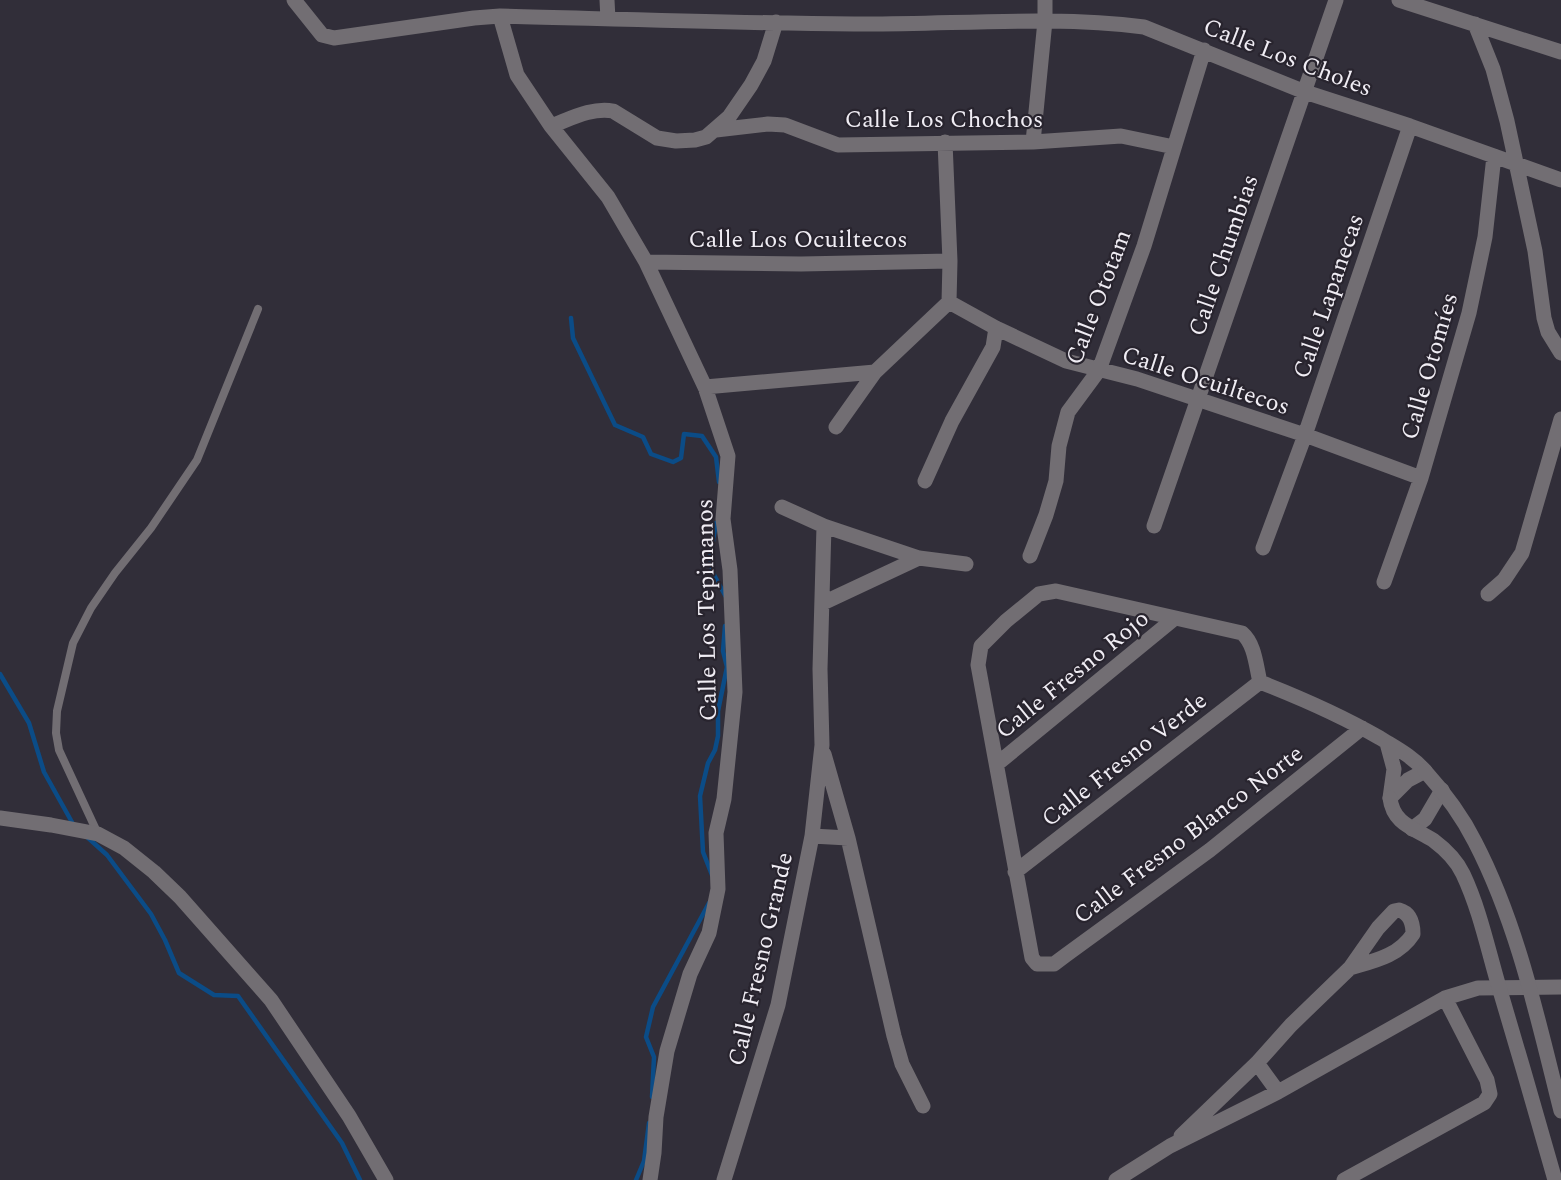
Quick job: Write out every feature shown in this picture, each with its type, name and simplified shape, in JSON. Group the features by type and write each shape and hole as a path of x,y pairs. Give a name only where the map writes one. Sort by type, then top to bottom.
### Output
{"street":[{"name":"Calle Los Choles","path":"294,0 322,35 334,38 501,16 855,24 1045,21 1144,27 1305,92 1410,126 1561,180"},
{"path":"607,0 609,19"},
{"path":"1032,142 1045,21 1045,0"},
{"name":"Calle Chumbias","path":"1154,526 1336,0"},
{"path":"1399,0 1561,52"},
{"name":"Calle Los Tepimanos","path":"501,16 517,75 550,126 608,197 646,262 705,387 729,456 723,519 730,570 735,692 724,799 716,833 718,889 709,933 690,975 667,1051 656,1117 650,1180"},
{"path":"550,126 588,113 605,110 613,111 657,138 676,141 706,137 729,117 751,85 764,61 776,22"},
{"path":"1475,24 1493,69 1507,121 1535,251 1544,318 1548,332 1561,353"},
{"name":"Calle Ototam","path":"1030,556 1056,481 1059,446 1068,412 1099,370 1144,246 1204,50"},
{"name":"Calle Los Chochos","path":"716,130 768,124 785,125 838,145 1032,142 1121,136 1174,147"},
{"name":"Calle Lapanecas","path":"1263,548 1305,435 1410,126"},
{"path":"836,428 875,372 949,302 950,261 945,142"},
{"name":"Calle Otomíes","path":"1384,582 1421,478 1469,313 1485,237 1494,156"},
{"name":"Calle Los Ocuiltecos","path":"646,262 801,264 950,261"},
{"name":"Calle Ocuiltecos","path":"949,302 996,328 1066,361 1137,379 1305,435 1421,478"},
{"path":"924,481 952,421 993,347 996,328"},
{"path":"705,387 875,372"},
{"path":"1488,594 1504,580 1522,553 1561,419"},
{"path":"782,507 824,526 919,558 966,564"},
{"name":"Calle Fresno Grande","path":"724,1180 778,1005 812,836 822,745 820,669 824,526"},
{"path":"823,603 919,558"},
{"path":"1015,872 978,665 980,651 985,641 1006,621 1046,591 1056,591 1242,633 1248,638 1251,646 1260,682 1291,694 1387,742 1416,760 1442,790 1474,840 1492,879 1529,986 1561,1111"},
{"name":"Calle Fresno Rojo","path":"997,764 1175,618"},
{"name":"Calle Fresno Verde","path":"1015,872 1260,682"},
{"name":"Calle Fresno Blanco Norte","path":"1015,872 1030,951 1037,964 1054,964 1210,850 1362,728"},
{"path":"1387,742 1394,769 1390,798 1394,813 1405,825 1433,841 1452,856 1462,872 1478,916 1555,1180"},
{"name":"Calle Fresno Grande","path":"822,745 848,838 894,1036 902,1064 923,1106"},
{"path":"1390,798 1408,780 1425,771"},
{"path":"1412,830 1425,819 1442,790"},
{"path":"0,818 98,834 124,849 161,878 271,1000 349,1116 386,1180"},
{"path":"812,836 848,838"},
{"path":"1170,1146 1257,1063 1291,1025 1350,968"},
{"path":"1116,1180 1170,1146 1278,1092 1445,998 1471,989 1498,986 1561,987"},
{"path":"1344,1180 1484,1103 1490,1094 1487,1080 1445,998"},
{"path":"1257,1063 1278,1092"}],"lane":[{"path":"98,834 59,750 57,711 73,643 91,608 115,573 152,528 197,460 258,309"}],"waterway":[{"path":"571,318 573,338 615,425 643,437 651,454 673,462 681,458 684,434 702,436 716,457 719,482"},
{"path":"716,523 710,558 713,573 726,597"},
{"path":"712,875 703,852 700,796 708,763 715,750 718,736 718,711 727,667 723,651 725,626"},
{"path":"0,674 29,723 44,772 73,824"},
{"path":"86,836 107,855 151,914 179,973 214,995 238,996 342,1143 360,1180"},
{"path":"652,1097 654,1057 646,1037 653,1007 709,903"},
{"path":"636,1180 644,1161 649,1123"}]}
